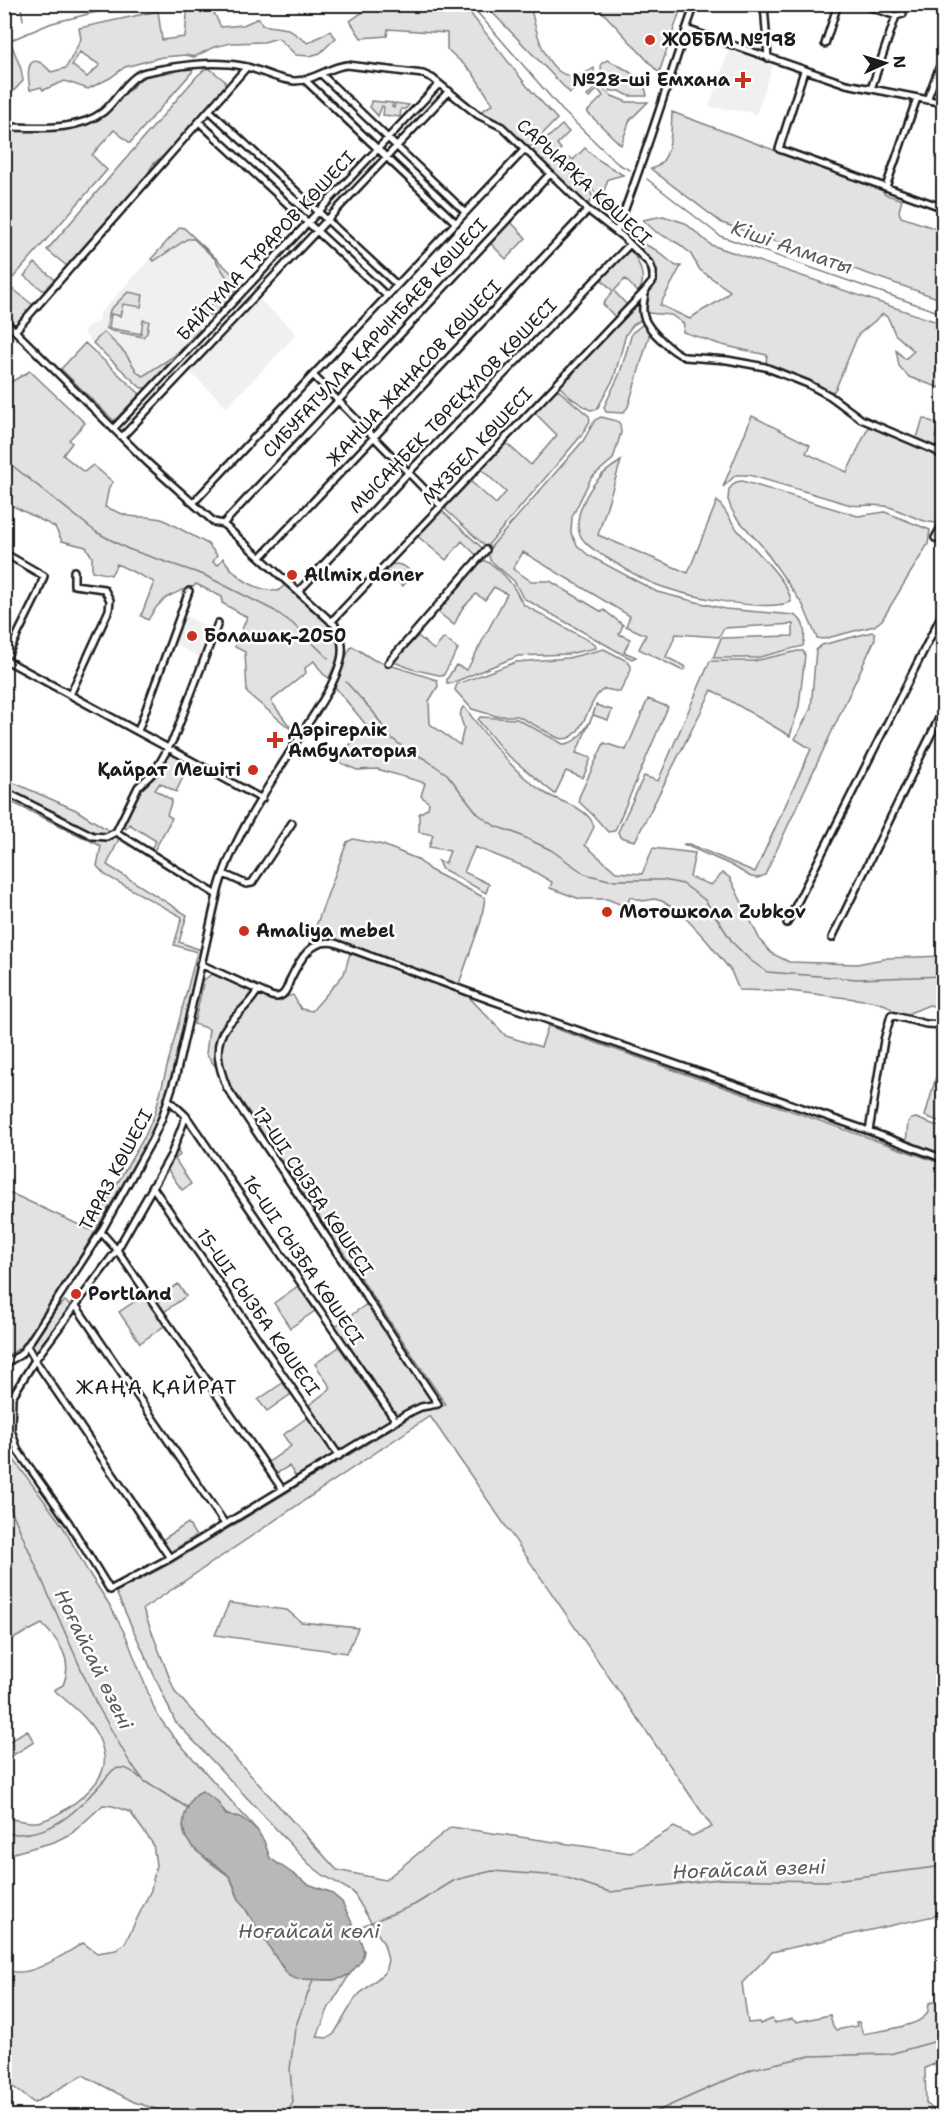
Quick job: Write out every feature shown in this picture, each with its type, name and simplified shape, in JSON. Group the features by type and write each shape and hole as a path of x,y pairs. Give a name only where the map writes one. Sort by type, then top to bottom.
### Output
{"street":[{"path":"617,230 647,152 695,4"},
{"path":"764,4 768,58"},
{"path":"825,44 838,4"},
{"path":"862,4 896,16 903,14"},
{"path":"871,89 896,16"},
{"path":"686,29 846,84 944,104"},
{"path":"927,100 944,55"},
{"name":"САРЫАРҚА КӨШЕСІ","path":"4,127 42,127 77,123 102,113 137,76 146,72 211,64 247,67 287,80 306,80 335,67 353,65 423,74 478,115 499,124 588,210 617,230 650,264 653,281 645,291"},
{"path":"15,331 247,67"},
{"path":"804,70 779,149 944,208"},
{"path":"321,74 465,212"},
{"path":"306,80 456,223"},
{"name":"БАЙТҰМА ТҰРАРОВ КӨШЕСІ","path":"114,428 439,84"},
{"name":"БАЙТҰМА ТҰРАРОВ КӨШЕСІ","path":"122,437 448,91"},
{"path":"886,188 917,98"},
{"path":"209,110 397,285"},
{"path":"199,122 387,296"},
{"path":"193,503 525,149"},
{"name":"СИБУҒАТУЛЛА ҚАРЫНБАЕВ КӨШЕСІ","path":"223,524 550,174"},
{"name":"ЖАНША ЖАНАСОВ КӨШЕСІ","path":"261,557 588,210"},
{"name":"МЫСАНБЕК ТӨРЕҚҰЛОВ КӨШЕСІ","path":"299,591 408,473 630,244"},
{"path":"645,291 642,310 646,322 680,355 754,364 794,378 830,396 861,419 936,451 944,458"},
{"name":"МҰЗБЕЛ КӨШЕСІ","path":"333,623 645,291"},
{"path":"4,320 149,464 214,522 223,524 345,634"},
{"path":"313,375 441,506"},
{"path":"944,522 935,538 944,541"},
{"path":"388,663 486,550"},
{"path":"4,553 44,576 5,660 262,799"},
{"path":"70,695 109,610 110,602 104,590 74,585 74,571"},
{"path":"138,731 189,591"},
{"path":"787,923 944,610"},
{"path":"4,791 93,836 106,837 116,831 138,787 155,771 169,747 218,622"},
{"name":"ТАРАЗ КӨШЕСІ","path":"4,1364 16,1358 27,1346 101,1232 152,1140 169,1100 200,964 224,874 235,848 326,694 339,665 342,647 340,635 333,623"},
{"path":"832,938 944,708"},
{"path":"224,874 246,884 252,883 292,823"},
{"path":"116,831 217,895"},
{"path":"200,964 274,997 281,996 297,966 310,949 323,942 335,943 490,1000 869,1131 944,1160"},
{"name":"17-ШІ СЫЗБА КӨШЕСІ","path":"258,990 247,1007 228,1024 219,1043 219,1062 227,1088 438,1404 421,1407 396,1421"},
{"path":"869,1131 884,1040 891,1015 926,1024 944,1025"},
{"name":"16-ШІ СЫЗБА КӨШЕСІ","path":"169,1100 186,1116 396,1421"},
{"path":"186,1116 171,1155 117,1250 35,1360 12,1397 13,1440 18,1450 69,1524 110,1590 170,1558 396,1421"},
{"name":"15-ШІ СЫЗБА КӨШЕСІ","path":"152,1186 339,1456"},
{"path":"101,1232 117,1250 282,1489"},
{"path":"76,1306 225,1524"},
{"path":"27,1346 170,1558"}],"shaded area":[{"name":"ЖОББМ №198","path":"672,4 681,8 659,73 596,5"},
{"path":"188,5 210,5 221,27 243,25 259,18 262,25 288,29 308,43 330,31 336,38 320,53 310,56 296,55 278,38 264,42 231,43 214,47 194,57 186,55 162,57 125,67 88,89 65,81 43,90 41,87 30,90 28,72 31,63 39,62 51,72 66,68 81,39 79,28 158,11 162,40 185,37","holes":["80,52 100,65 87,77 72,65"]},
{"path":"373,5 464,5 527,86 557,119 529,148 504,125 475,109 482,111 493,104 472,72 447,49 447,33 388,29 387,36 361,38 350,21"},
{"path":"485,5 530,5 542,46 556,69 566,75 579,75 594,68 592,76 570,93"},
{"path":"11,43 23,81 5,100 5,46"},
{"name":"№28-ші Емхана","path":"729,49 773,65 756,115 750,112 709,107"},
{"path":"607,60 638,79 646,90 647,96 629,96 620,91 610,91 602,80 601,64"},
{"path":"190,67 193,69 192,72 130,143 114,130 92,155 107,170 13,278 5,271 4,128 69,127 107,111 144,76"},
{"path":"209,68 225,81 225,88 168,154 154,163 147,177 67,266 47,250 197,76"},
{"path":"598,85 612,96 627,102 648,102 630,120 621,145 587,112 603,96 598,89 589,98 587,96"},
{"path":"371,101 393,103 394,108 395,103 409,105 401,109 400,117 383,115 384,107 382,106 378,116 370,107"},
{"path":"672,112 884,191 884,194 902,200 899,211 901,217 943,231 943,300 722,223 651,169 658,166 667,153 671,136"},
{"path":"562,125 569,132 557,144 561,149 554,156 591,193 593,198 587,206 533,151"},
{"path":"585,148 597,159 623,175 608,179 603,194 612,211 610,216 595,192 567,163 570,157 573,160"},
{"path":"663,216 685,223 711,245 943,324 943,389 909,377 899,366 896,350 905,359 914,351 895,334 888,318 883,314 858,335 836,388 829,392 766,363 767,355 722,345 683,332 684,324 671,315 648,313 650,285 647,257 632,241 628,230 632,227 634,239 656,250 676,266 681,266 660,305 690,319 721,300 730,291 700,270 690,253 679,244 656,232 643,220"},
{"path":"510,221 526,238 506,259 490,243"},
{"path":"180,227 184,228 241,282 241,285 214,316 203,314 200,331 147,388 141,388 84,334 84,330 99,319 100,313"},
{"path":"180,227 184,228 241,282 241,285 214,316 203,314 204,310 231,291 233,287 215,259 194,239 187,239 154,261 151,259"},
{"path":"627,250 630,250 639,265 642,282 638,292 625,279 614,291 627,305 615,317 603,304 613,291 600,278"},
{"path":"35,263 54,279 44,291 24,276"},
{"path":"13,289 33,305 15,325 5,316 5,298"},
{"path":"128,292 143,295 141,307 123,304 120,316 111,314 109,328 141,334 143,320 149,321 147,333 143,337 106,328 110,310"},
{"path":"255,299 260,300 295,332 295,336 227,407 192,374 190,368"},
{"path":"635,303 639,303 641,320 633,325 626,334 614,378 597,409 590,410 571,398 561,388 561,382 572,376 580,362"},
{"path":"642,325 648,328 649,336 628,407 623,413 606,412 604,407 620,373 632,333"},
{"path":"200,329 147,388 141,388 93,343 104,332 143,376 174,356"},
{"path":"85,343 140,394 114,421 61,369"},
{"path":"30,371 85,423 69,440 72,443 63,455 84,472 93,465 113,482 109,487 105,507 129,516 164,520 208,544 217,555 213,562 218,565 223,558 246,582 278,591 286,584 328,623 334,632 338,652 329,678 323,674 314,661 305,668 306,673 271,701 293,731 247,693 245,652 235,647 247,617 222,603 222,597 196,584 167,597 157,606 148,620 141,616 154,582 117,564 111,575 92,571 92,557 86,547 62,541 55,527 5,502 4,386"},
{"path":"554,389 589,416 590,421 581,436 485,546 446,510 446,505 469,480 496,504 506,492 480,468 505,442 531,465 557,435 533,411"},
{"path":"752,416 810,445 806,453 847,472 869,426 934,453 943,465 945,482 940,522 922,520 884,506 851,505 749,475 736,475 723,487"},
{"path":"601,417 617,421 620,424 621,433 613,459 591,478 572,517 571,533 577,545 588,555 657,592 725,609 794,615 801,621 804,628 803,646 756,658 713,658 721,638 793,636 793,624 724,628 719,637 676,634 666,657 686,667 681,670 639,649 646,635 626,626 630,616 523,552 513,569 531,581 550,581 602,612 604,610 623,625 619,634 630,639 624,652 636,657 632,659 624,655 523,598 514,581 490,560 489,549 583,441 595,420"},
{"path":"923,418 940,425 935,437 943,440 943,450 921,442 917,438"},
{"path":"621,461 598,535 688,573 717,501 736,528 777,574 791,602 778,605 742,604 682,593 646,581 591,548 579,532 580,511 601,475"},
{"path":"742,481 858,516 885,512 930,530 928,544 882,620 874,626 823,639 817,638 803,605 762,546 736,517 731,508 728,500 729,489 736,482"},
{"path":"441,510 482,548 483,551 478,557 462,541 446,560 416,535"},
{"path":"481,560 504,575 524,605 595,644 596,648 568,654 518,656 447,683 456,665 467,670 507,594 494,587 485,600 476,594 462,609 454,625 438,612"},
{"path":"397,564 404,566 414,574 403,586 383,569"},
{"name":"Болашақ-2050","path":"184,615 211,629 199,657 173,643"},
{"path":"875,633 875,639 765,875 758,878 751,877 731,865 683,844 689,844 755,872 811,749 795,739 811,708 816,650 822,645"},
{"path":"418,636 434,650 444,638 458,649 443,676 394,662"},
{"path":"352,646 374,660 437,680 438,686 429,701 430,724 460,745 464,727 461,712 463,707 465,708 502,754 533,785 551,797 581,810 591,820 594,827 585,845 616,872 642,874 653,848 695,853 690,877 711,885 723,873 730,878 760,940 771,953 789,962 857,964 888,958 943,956 943,1008 929,1005 905,1015 872,1001 789,991 739,990 731,971 707,941 681,913 662,901 654,899 643,901 631,897 627,907 607,899 580,899 550,888 552,882 528,868 475,847 464,872 489,884 486,893 441,868 438,861 445,864 450,851 429,847 433,835 419,832 419,814 428,808 429,803 421,796 425,783 377,769 357,770 341,763 355,738 367,726 335,687"},
{"path":"604,649 627,661 631,670 620,692 605,689 599,693 580,728 574,735 567,738 558,738 518,716 496,716 472,709 455,690 457,684 516,662 568,658"},
{"path":"803,651 805,655 799,706 790,736 712,690 635,841 620,837 618,832 644,776 658,781 710,661 754,661"},
{"path":"648,699 668,707 616,828 608,832 579,802 579,797 604,743 626,750"},
{"path":"596,705 612,710 608,720 593,715 576,753 591,758 583,778 566,771 555,794 505,753 478,720 480,717 517,719 563,744 580,736 592,717"},
{"path":"170,751 190,762 176,792 160,783 155,790 172,800 167,815 172,818 155,849 150,850 156,841 129,824 126,829 122,826 142,787 153,779"},
{"path":"5,779 76,810 111,832 102,834 89,831 5,787"},
{"path":"5,794 91,839 104,840 118,835 119,839 107,865 187,915 179,942 201,950 170,1082 156,1124 74,1267 26,1341 8,1355 4,1355 4,1190 90,1230 145,1136 155,1113 197,952 174,945 182,917 105,875 97,866 101,846 5,799"},
{"path":"353,839 383,845 417,859 430,870 485,898 481,921 459,984 339,941 322,938 309,945 347,842"},
{"path":"350,953 467,995 506,1036 541,1047 548,1026 943,1164 943,1914 772,1952 742,1983 748,2023 759,2022 760,2024 772,2019 775,2023 792,2019 796,2022 830,2015 836,2030 857,2026 856,2022 859,2022 863,2034 914,2023 926,2015 929,2003 943,2000 943,2060 925,2068 926,2103 941,2116 177,2116 134,2102 83,2075 34,2103 7,2082 5,2084 5,1968 13,1972 34,1969 83,1943 97,1953 116,1950 125,1943 151,1890 156,1865 153,1844 130,1812 103,1805 72,1833 54,1842 5,1854 5,1818 37,1822 66,1809 93,1786 103,1769 104,1755 92,1726 54,1690 63,1685 67,1667 63,1652 54,1637 42,1624 5,1643 4,1431 12,1457 62,1525 109,1604 126,1636 156,1713 172,1735 257,1830 240,1817 227,1815 213,1799 200,1798 192,1799 183,1826 185,1837 207,1860 230,1877 238,1897 282,1967 297,1979 333,1980 350,1974 328,2009 317,2037 328,2038 334,2034 356,1997 385,1972 388,1960 384,1944 353,1892 309,1864 175,1721 116,1592 173,1562 419,1412 446,1405 238,1096 206,1054 209,1029 194,1024 204,980 213,973 273,1000 293,995 301,1009 312,1011 344,974","holes":["430,1416 712,1827 692,1836 674,1827 631,1853 451,1827 385,1880 337,1870 175,1692 143,1609"]},
{"path":"936,1077 943,1080 943,1123 925,1116"},
{"path":"916,1118 943,1128 942,1155 906,1143 908,1122"},
{"path":"177,1150 180,1155 175,1159 191,1184 182,1190 167,1169"},
{"path":"178,1284 186,1296 164,1312 156,1300"},
{"path":"298,1286 315,1311 290,1328 274,1303"},
{"path":"143,1296 164,1326 140,1343 119,1312"},
{"path":"65,1301 72,1307 40,1349 36,1350 32,1346 57,1308"},
{"path":"367,1304 431,1400 397,1417 334,1327"},
{"path":"339,1347 391,1421 340,1451 308,1406 331,1388 315,1364"},
{"path":"284,1382 291,1394 267,1411 258,1400"},
{"path":"308,1417 333,1455 296,1477 289,1466 274,1475 266,1464 291,1446 283,1435"},
{"path":"188,1523 196,1536 170,1552 162,1540"},
{"path":"229,1603 287,1610 301,1622 358,1628 347,1653 215,1635"},
{"path":"27,1730 34,1742 7,1759 5,1744"}],"water":[{"name":"Ноғайсай көлі","path":"202,1791 217,1801 226,1815 240,1817 257,1830 270,1858 308,1884 330,1892 342,1902 364,1951 362,1960 350,1974 333,1980 297,1979 289,1976 239,1899 230,1877 188,1842 184,1830 184,1817 193,1798"}],"waterway":[{"path":"23,4 21,7 23,20"},
{"name":"Кіші Алматы","path":"4,43 52,23 129,4"},
{"name":"Кіші Алматы","path":"470,4 562,110 618,164 630,170"},
{"name":"Кіші Алматы","path":"647,179 720,236 944,314"},
{"path":"4,459 96,532 128,549 204,575 275,611 292,623 328,658"},
{"path":"346,682 374,713 389,736 404,748 447,774 478,814 495,826 551,850 585,874 609,880 663,880 683,884 705,900 733,943 750,960 767,972 858,979 944,976"},
{"name":"Ноғайсай өзені","path":"4,1498 96,1703 129,1761 144,1781 188,1808"},
{"path":"4,1833 22,1834 53,1826 79,1807 113,1770 127,1769 140,1778"},
{"name":"Ноғайсай өзені","path":"355,1929 414,1905 455,1880 492,1871 561,1876 610,1892 720,1879 826,1881 944,1866"},
{"path":"286,2116 293,2102 290,2070 295,2028 313,1980"},
{"path":"646,2116 752,2069 810,2056 890,2054 944,2039"}],"place":[{"name":"ЖОББМ №198","path":"650,40"},
{"name":"№28-ші Емхана","path":"743,80"},
{"name":"Allmix doner","path":"292,575"},
{"name":"Болашақ-2050","path":"192,636"},
{"name":"Дәрігерлік Амбулатория","path":"275,740"},
{"name":"Қайрат Мешіті","path":"253,770"},
{"name":"Мотошкола Zubkov","path":"607,912"},
{"name":"Amaliya mebel","path":"244,931"},
{"name":"Portland","path":"76,1294"}],"district":[{"name":"ЖАҢА ҚАЙРАТ","path":"157,1387"}]}
